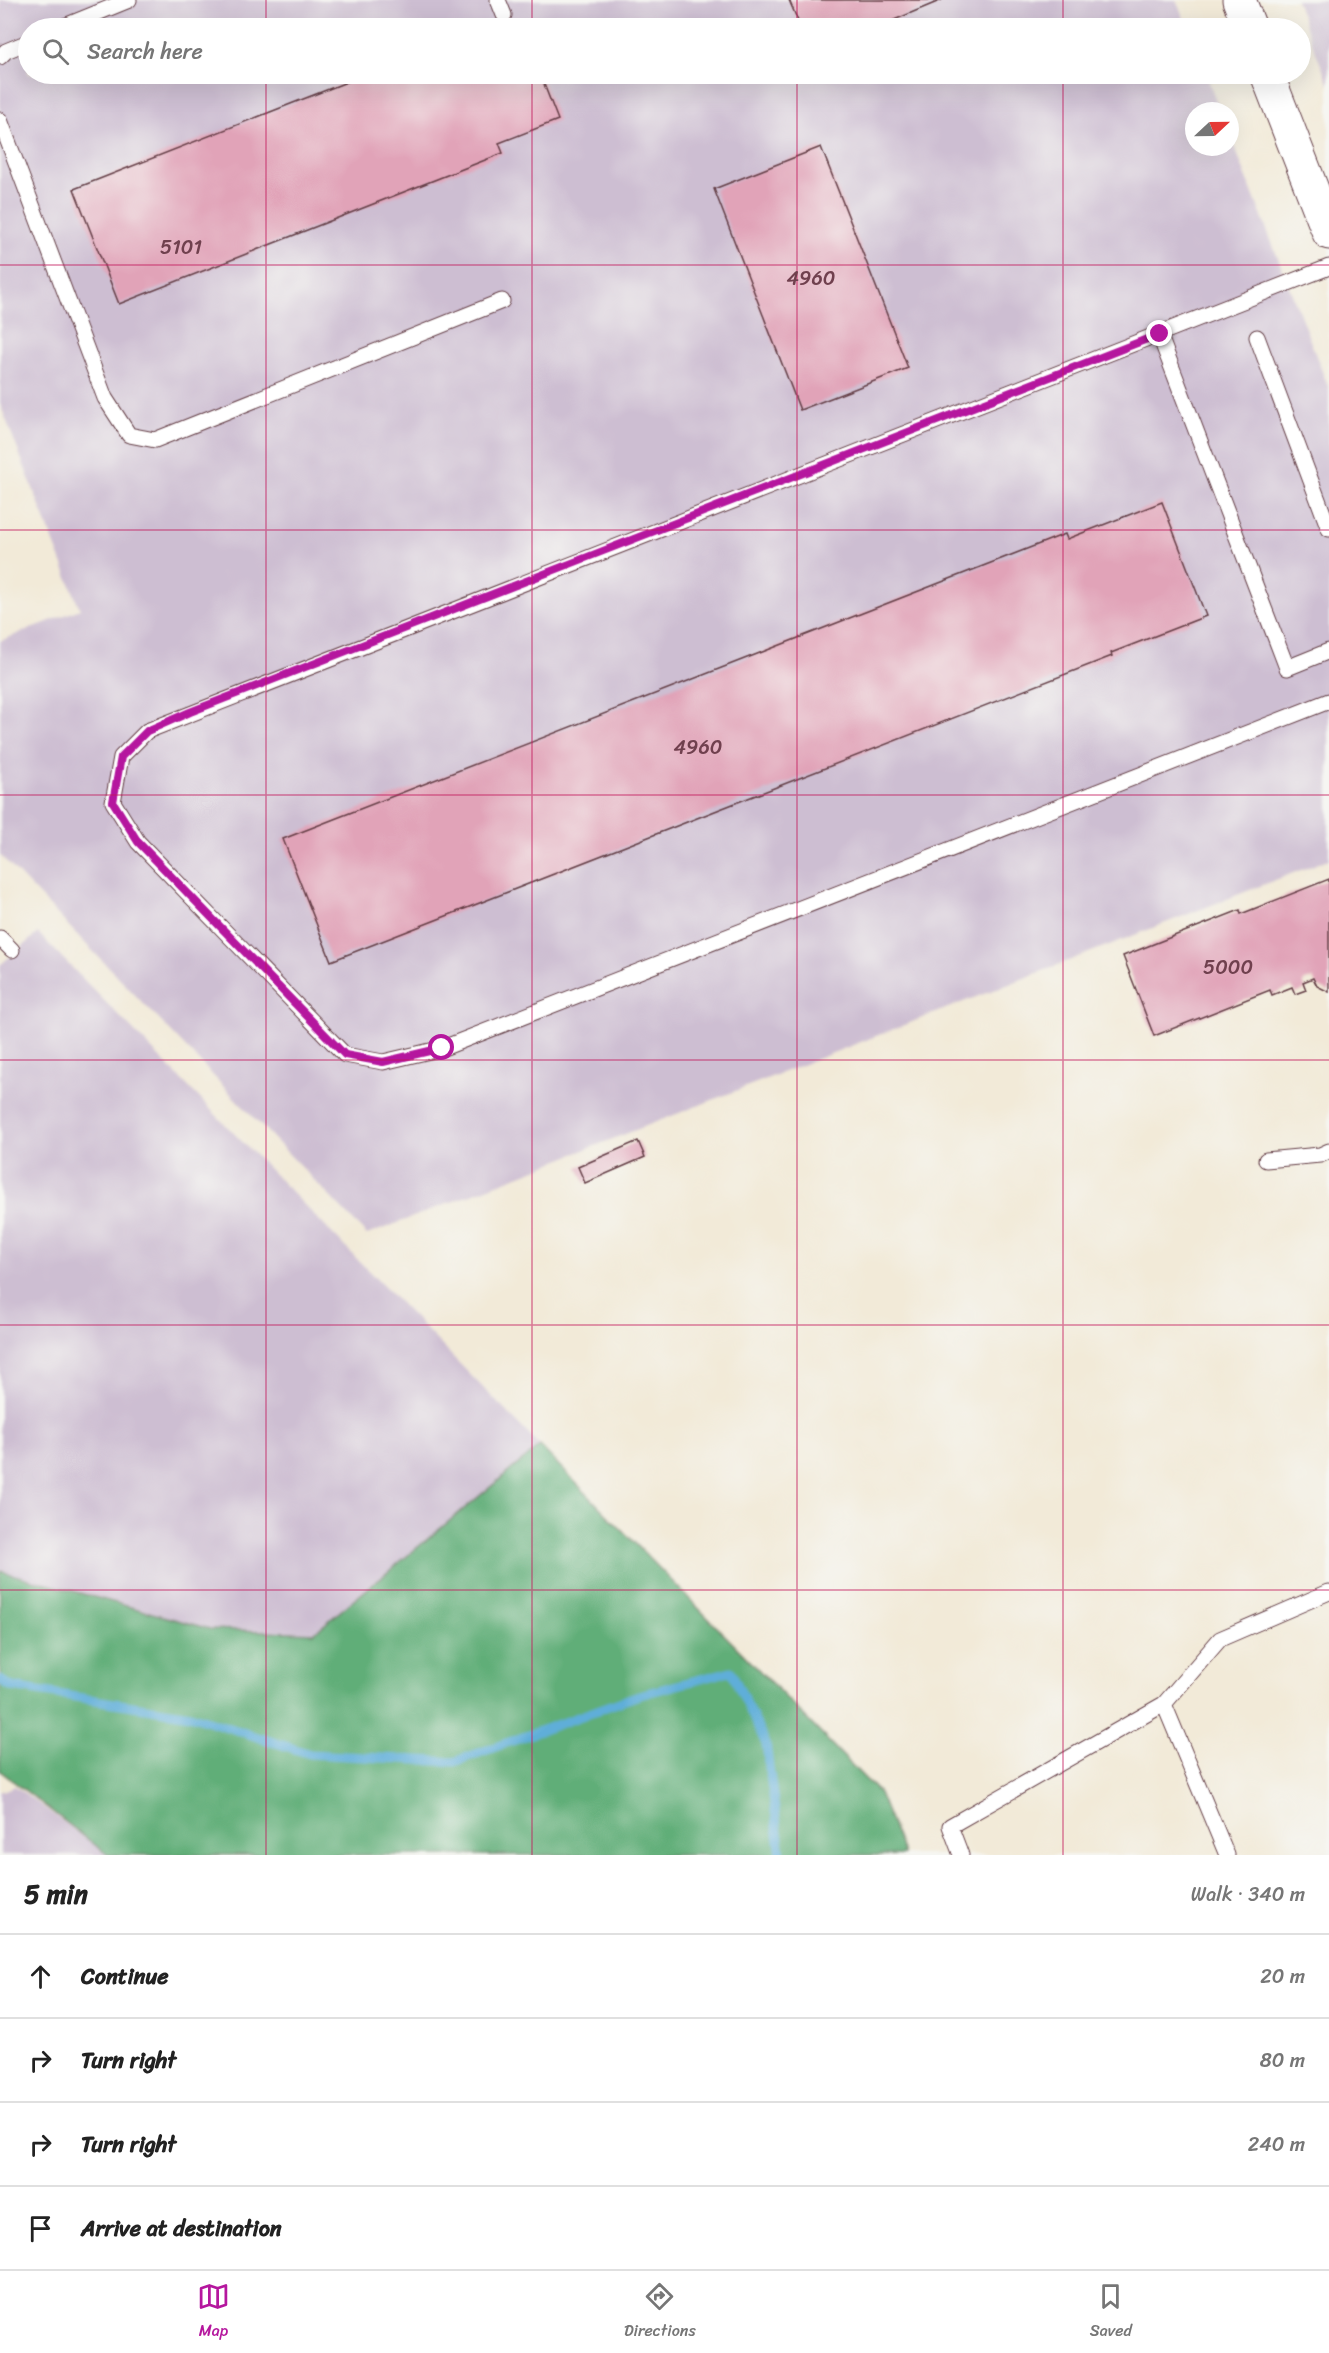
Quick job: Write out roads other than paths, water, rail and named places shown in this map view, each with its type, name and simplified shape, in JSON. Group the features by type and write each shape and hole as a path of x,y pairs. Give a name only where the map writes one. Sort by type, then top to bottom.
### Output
{"street":[{"path":"1239,0 1246,18"},
{"path":"1271,84 1329,233"}],"lane":[{"path":"85,18 129,0"},
{"path":"498,0 504,15"},
{"path":"0,57 6,51 18,46"},
{"path":"0,120 105,398 129,435 155,440 502,301"},
{"path":"1329,267 147,731 121,757 113,802 138,842 345,1055 383,1062 442,1048 1329,701"},
{"path":"1160,334 1287,668 1329,651"},
{"path":"1257,337 1329,529"},
{"path":"0,938 12,951"},
{"path":"1266,1160 1320,1155 1329,1151"},
{"path":"961,1855 950,1826 1164,1704 1220,1639 1329,1592"},
{"path":"1164,1704 1227,1855"}],"waterway":[{"path":"0,1680 12,1687 190,1715 310,1754 454,1762 639,1695 731,1671 766,1744 781,1855"}]}
